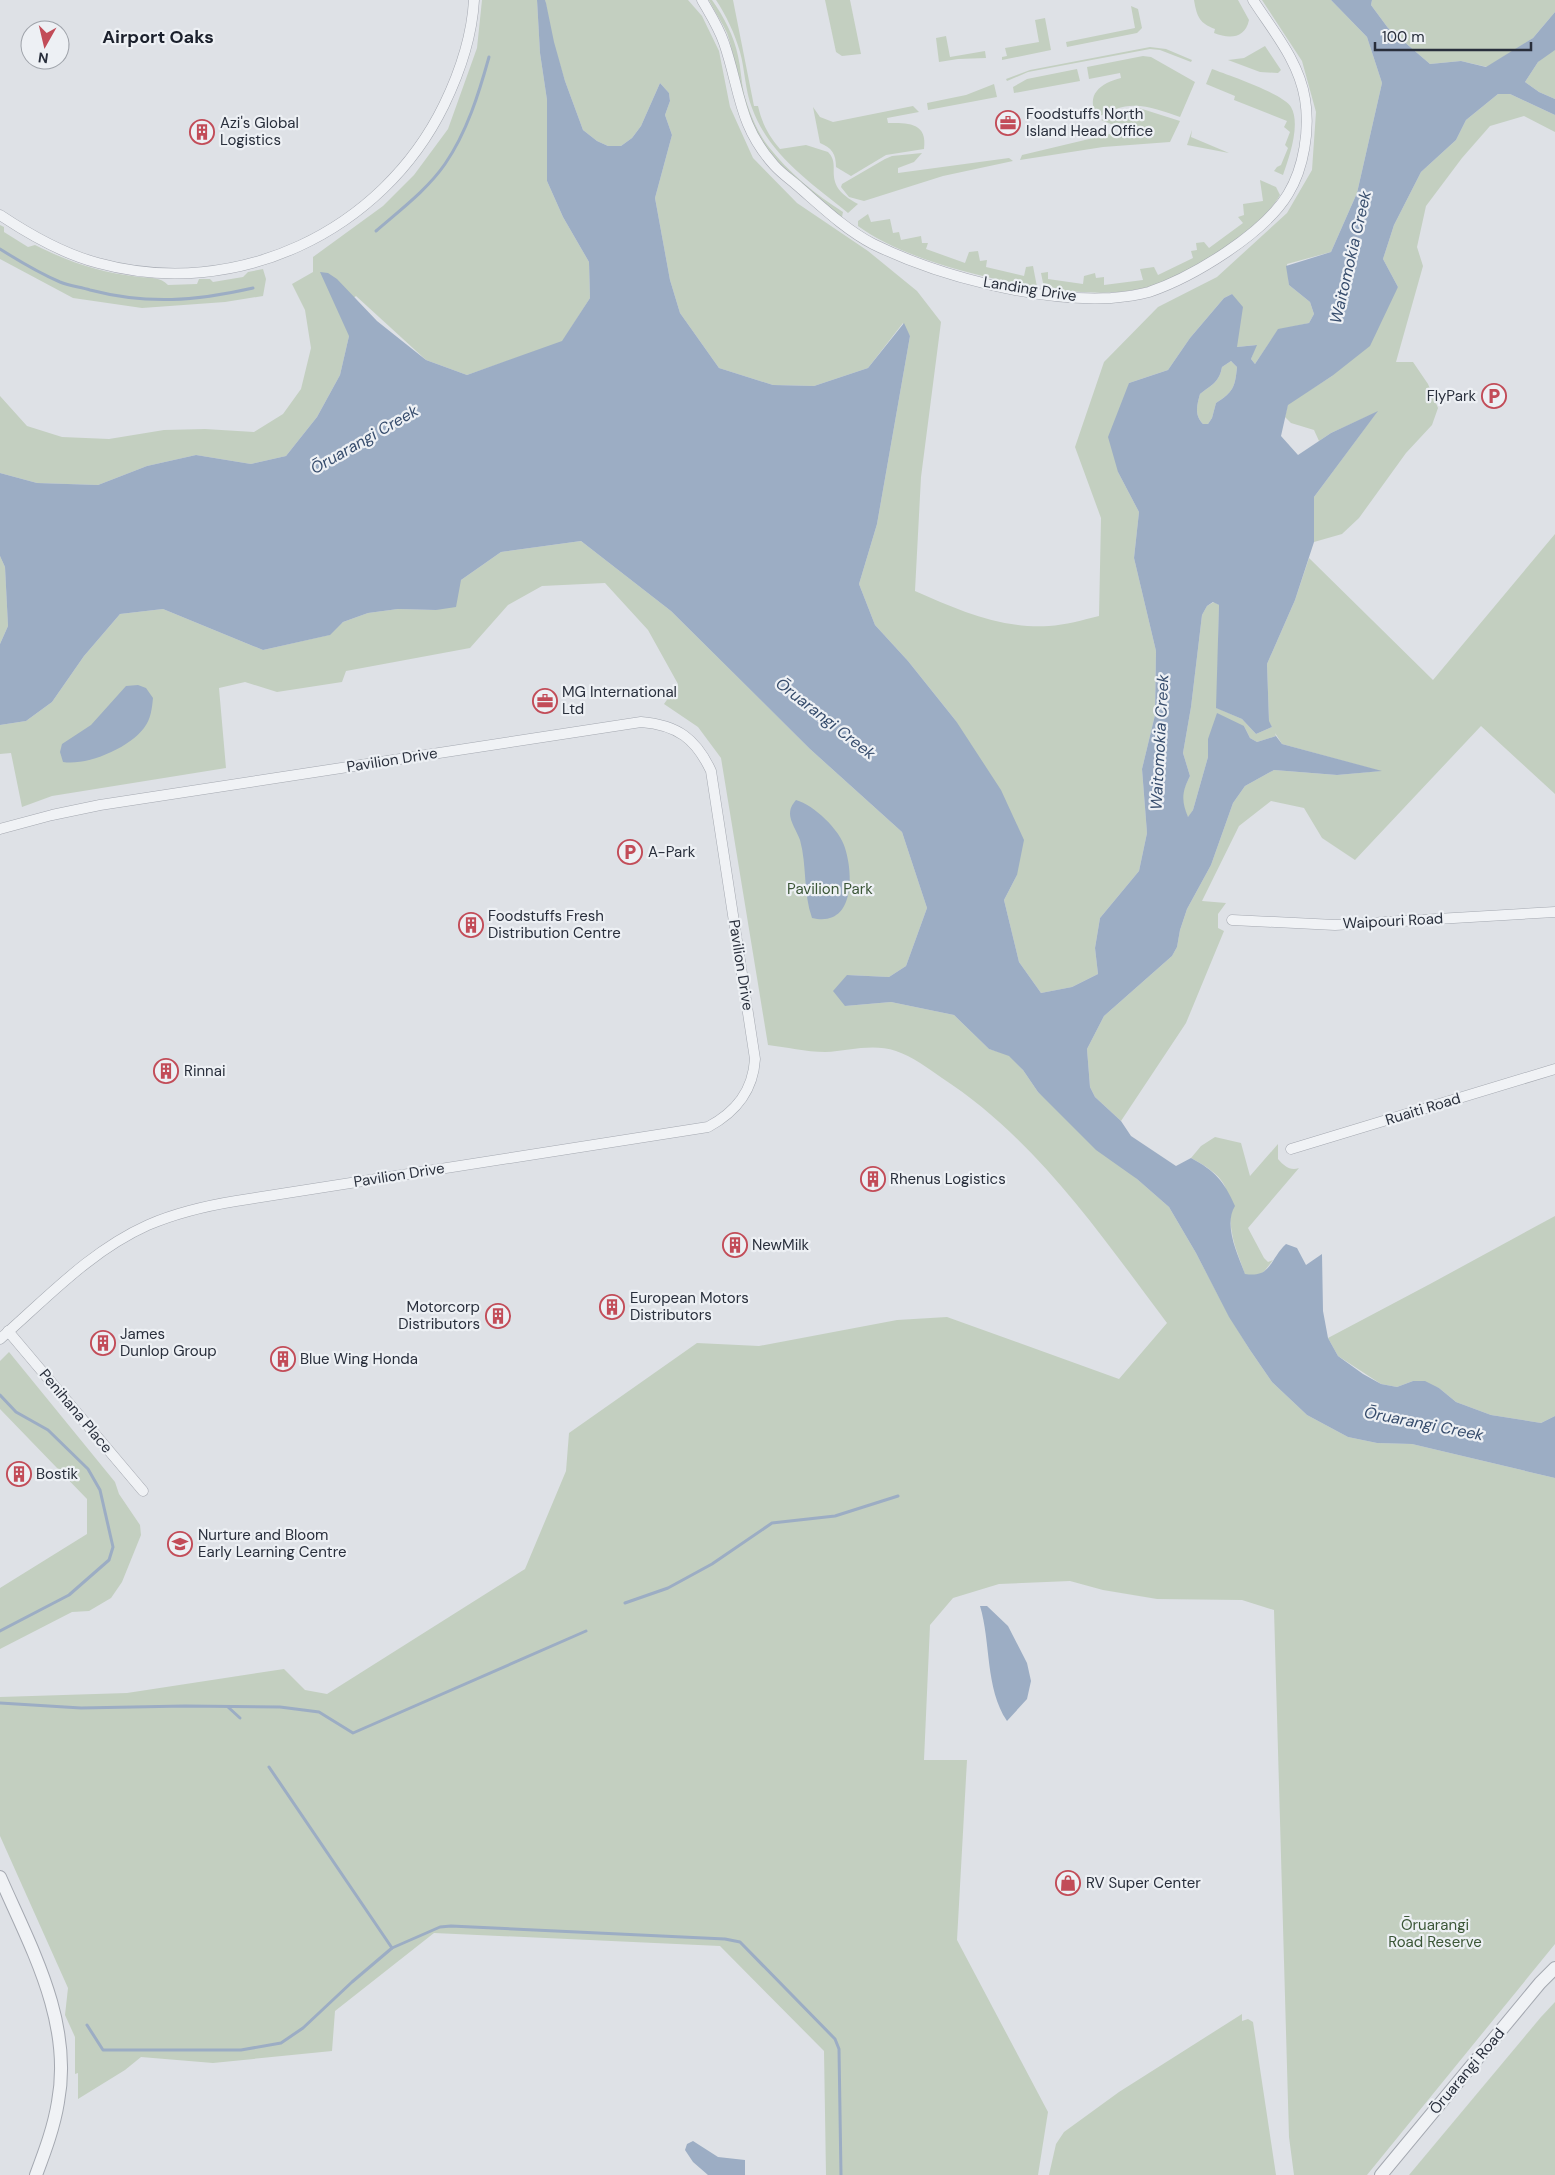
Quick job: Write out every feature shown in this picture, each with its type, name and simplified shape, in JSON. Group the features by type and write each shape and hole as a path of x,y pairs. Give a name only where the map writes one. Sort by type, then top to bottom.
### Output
{"street":[{"path":"0,215 27,232 74,256 99,264 152,272 181,273 221,270 253,264 307,243 334,228 360,210 397,177 416,153 435,125 455,84 473,20 474,0"},
{"name":"Landing Drive","path":"702,0 724,43 743,116 758,144 774,165 848,227 890,251 971,280 1045,295 1112,298 1148,292 1186,276 1213,261 1270,216 1292,187 1304,147 1305,100 1294,62 1253,0"},
{"name":"Pavilion Drive","path":"0,829 100,805 642,722 659,723 684,734 694,743 711,771 755,1059 754,1073 745,1095 733,1110 708,1127 236,1200 194,1208 166,1218 148,1225 109,1246 68,1277 0,1339"},
{"name":"Waipouri Road","path":"1232,920 1335,925 1555,912"},
{"name":"Ruaiti Road","path":"1291,1149 1555,1069"},
{"name":"Penihana Place","path":"8,1331 143,1491"},
{"path":"0,1877 49,1992 58,2024 61,2071 59,2100 36,2175"},
{"name":"Ōruarangi Road","path":"1381,2175 1530,1995 1555,1968"}],"green space":[{"path":"482,0 537,0 540,53 547,100 547,181 563,217 589,262 590,298 562,342 467,375 426,360 356,296 351,300 349,336 340,375 317,417 286,456 251,464 196,455 147,466 98,485 37,483 0,473 0,396 27,426 62,437 109,439 164,430 205,429 254,432 283,414 301,389 311,348 305,310 292,284 313,272 313,257 383,206 414,175 448,129 477,48"},
{"path":"545,0 688,0 702,16 719,51 730,107 753,158 797,203 868,251 917,291 941,322 921,477 915,591 980,617 1031,626 1061,625 1099,616 1101,518 1075,447 1104,362 1158,307 1217,277 1287,213 1312,170 1316,112 1302,61 1262,0 1331,0 1367,37 1382,83 1357,193 1331,252 1287,264 1289,285 1310,302 1314,314 1309,323 1278,330 1255,364 1251,359 1256,345 1237,347 1232,294 1224,298 1190,338 1168,370 1129,383 1118,472 1139,512 1134,558 1156,651 1155,715 1142,769 1147,833 1139,871 1100,918 1095,948 1098,974 1072,987 1041,993 1019,962 1004,900 1017,875 956,721 908,661 875,625 859,584 877,524 910,336 903,323 868,368 814,386 773,385 719,368 680,313 670,280 655,198 672,135 665,115 670,101 669,93 660,83 641,126 632,138 621,146 608,146 597,141 583,130 553,42"},
{"path":"709,0 712,0 716,6 731,34 738,56 746,101 760,134 776,156 793,174 843,212 842,217 796,181 782,167 758,136 742,100 727,33"},
{"path":"716,0 733,0 754,106 758,106 769,134 780,149 806,145 828,152 834,164 835,182 839,189 858,204 848,213 805,179 780,154 759,125 746,87 742,59 736,38"},
{"path":"825,0 850,0 861,54 842,56 836,52"},
{"path":"1194,0 1238,0 1249,20 1247,26 1244,31 1236,36 1231,37 1214,33 1215,29 1200,19"},
{"path":"1372,0 1555,0 1555,12 1533,38 1487,67 1461,61 1430,64 1388,28 1371,5"},
{"path":"1131,6 1138,9 1142,28 1137,33 1067,47 1066,42 1135,28"},
{"path":"1045,18 1051,50 1002,60 1002,57 1007,56 1005,48 1039,42 1035,20"},
{"path":"946,36 950,57 985,51 986,58 939,62 936,38"},
{"path":"1265,46 1281,70 1278,73 1260,72 1228,60 1244,58"},
{"path":"1150,47 1166,49 1192,60 1191,62 1160,50 1150,49 1028,72 1007,81 1006,79 1030,70"},
{"path":"1552,50 1555,50 1555,99 1539,92 1525,82 1538,62"},
{"path":"1143,56 1151,57 1195,82 1180,117 1148,107 1132,106 1116,109 1098,117 1094,109 1094,96 1107,83 1121,78 1120,73 1089,79 1087,67"},
{"path":"1077,69 1080,81 1014,93 1013,87 1027,79"},
{"path":"1212,69 1278,96 1291,107 1295,122 1294,132 1291,150 1283,175 1274,171 1281,165 1288,148 1285,145 1290,132 1284,127 1287,121 1234,100 1235,96 1206,84"},
{"path":"994,84 997,97 928,110 927,103 966,95"},
{"path":"1498,94 1510,94 1555,115 1555,132 1524,116 1490,126 1462,158 1426,206 1417,247 1423,266 1396,362 1413,362 1428,384 1438,408 1432,425 1406,453 1359,518 1342,534 1314,542 1314,497 1377,412 1331,433 1319,441 1314,430 1291,423 1285,417 1288,404 1332,376 1398,287 1383,259 1394,225 1421,172 1456,140 1466,120"},
{"path":"913,106 919,112 887,118 888,123 902,123 915,126 923,134 924,149 886,155 851,176 836,167 832,152 828,147 820,143 813,107 820,117 833,122"},
{"path":"1139,108 1180,121 1170,142 1103,147 1020,160 1022,155 1131,129 1130,123 1111,124 1101,120 1128,109"},
{"path":"1192,130 1191,137 1229,153 1187,145"},
{"path":"922,153 914,162 898,168 898,173 1009,158 1013,161 943,176 864,201 849,197 841,187 842,184 892,156"},
{"path":"1260,180 1276,187 1280,195 1275,203 1257,223 1228,245 1182,274 1141,289 1120,292 1097,293 1044,288 1041,273 1048,272 1048,279 1083,284 1084,276 1095,273 1096,278 1104,277 1104,285 1143,280 1140,269 1154,267 1158,275 1193,258 1191,251 1197,250 1196,243 1204,242 1209,248 1243,223 1238,217 1244,215 1243,204 1263,201"},
{"path":"868,214 871,222 890,219 893,233 899,232 901,240 921,236 922,243 928,243 926,249 965,263 969,252 978,251 980,261 987,260 986,267 1024,276 1026,267 1033,266 1037,287 944,266 897,248 876,238 858,226 858,221"},
{"path":"0,225 4,227 4,232 28,247 35,245 86,266 125,275 159,279 168,285 197,284 199,279 210,279 213,282 243,277 248,272 263,269 266,279 263,296 225,302 142,308 73,298 0,259"},
{"path":"1231,361 1237,367 1234,385 1226,396 1216,403 1212,418 1208,424 1203,424 1197,413 1200,394 1214,383 1219,377 1222,367"},
{"path":"1555,534 1555,794 1481,726 1355,860 1322,838 1304,808 1271,801 1239,826 1202,901 1226,903 1218,914 1218,928 1224,931 1186,1023 1121,1121 1095,1097 1090,1087 1087,1049 1104,1016 1172,956 1177,947 1187,909 1211,865 1233,803 1245,786 1274,770 1337,775 1380,771 1282,744 1275,733 1276,736 1257,742 1250,738 1244,726 1208,739 1208,757 1193,810 1188,818 1183,797 1190,776 1183,753 1191,707 1202,615 1207,606 1214,602 1219,605 1217,708 1242,719 1256,734 1272,727 1269,722 1267,664 1295,600 1309,558 1433,680"},
{"path":"581,541 671,611 810,749 902,832 927,908 906,966 889,977 847,975 845,1006 891,1002 954,1015 989,1049 1009,1055 1023,1070 1038,1092 1169,1207 1229,1316 1250,1350 1272,1382 1307,1415 1348,1437 1377,1443 1412,1444 1555,1478 1555,1944 1367,2175 1294,2175 1289,2137 1274,1610 1242,1600 1157,1599 1103,1590 1070,1581 999,1584 953,1598 930,1625 924,1760 967,1760 957,1940 1048,2112 1038,2175 826,2175 824,2051 720,1946 434,1933 335,2011 332,2051 213,2063 141,2057 125,2070 78,2099 78,2073 75,2074 75,2037 65,2015 68,1988 0,1836 0,1697 127,1693 284,1669 305,1690 327,1694 525,1569 566,1471 569,1433 697,1343 759,1346 897,1320 947,1317 1119,1379 1167,1323 1065,1190 1037,1159 1008,1130 976,1103 931,1070 908,1056 887,1049 869,1048 818,1052 768,1045 721,758 698,727 664,704 678,684 648,630 605,583 542,586 508,605 470,648 346,671 342,682 277,692 245,682 219,688 226,768 52,796 22,807 11,753 0,754 0,725 26,721 52,702 84,656 120,614 163,609 263,650 329,635 343,622 368,613 398,609 436,610 461,580 501,552"},
{"path":"0,556 5,567 8,626 0,644"},
{"path":"1215,1137 1241,1143 1250,1176 1278,1144 1278,1159 1287,1167 1299,1168 1248,1228 1264,1258 1268,1262 1273,1260 1262,1274 1259,1275 1245,1275 1233,1238 1228,1197 1222,1181 1205,1166 1191,1158 1201,1146"},
{"path":"1555,1216 1555,1416 1541,1423 1491,1415 1456,1402 1439,1388 1413,1381 1397,1387 1381,1384 1338,1356 1328,1338"},
{"path":"9,1352 115,1482 119,1494 140,1525 141,1535 122,1582 111,1598 89,1611 72,1612 0,1649 0,1588 87,1534 87,1499 0,1409 0,1361"},
{"path":"1555,2002 1555,2175 1409,2175 1541,2017"},
{"path":"1242,2014 1242,2021 1248,2019 1253,2022 1276,2175 1049,2175 1056,2144 1064,2132 1119,2092"}],"water":[{"name":"Waitomokia Creek","path":"537,0 545,0 565,81 583,130 597,141 608,146 621,146 632,138 641,126 660,83 669,93 670,101 665,115 672,135 655,198 670,280 680,313 719,368 773,385 814,386 868,368 904,323 910,336 877,524 859,584 875,625 908,661 956,721 1001,790 1024,840 1017,875 1004,900 1019,962 1041,993 1072,987 1098,974 1095,948 1100,918 1139,871 1147,833 1142,769 1155,715 1156,651 1134,558 1139,512 1118,472 1108,437 1129,383 1168,370 1190,338 1224,298 1232,294 1243,307 1237,347 1257,345 1251,359 1255,364 1278,329 1309,323 1314,314 1310,302 1289,285 1286,266 1331,252 1357,193 1382,83 1367,37 1331,0 1372,0 1371,5 1388,28 1430,64 1461,61 1486,67 1533,38 1555,12 1555,50 1538,62 1525,82 1539,92 1555,99 1555,115 1510,94 1498,94 1466,120 1456,140 1421,172 1394,225 1383,259 1398,287 1370,346 1332,376 1288,405 1281,436 1298,455 1331,433 1378,411 1314,497 1314,542 1295,600 1267,664 1269,721 1272,727 1256,734 1242,719 1216,708 1219,605 1213,602 1207,606 1202,615 1191,707 1183,753 1190,776 1183,796 1188,817 1193,810 1208,757 1208,739 1217,713 1244,726 1250,738 1257,742 1276,736 1282,744 1382,771 1337,775 1274,770 1245,786 1233,803 1211,865 1187,909 1177,947 1172,956 1104,1016 1087,1049 1090,1087 1095,1097 1121,1121 1131,1136 1176,1166 1191,1158 1213,1172 1223,1183 1235,1206 1232,1214 1231,1231 1245,1274 1254,1275 1265,1270 1286,1244 1297,1248 1306,1265 1322,1254 1323,1311 1328,1338 1338,1356 1381,1384 1397,1387 1413,1381 1425,1381 1439,1388 1456,1402 1491,1415 1541,1423 1555,1416 1555,1478 1412,1444 1377,1443 1348,1437 1307,1415 1272,1382 1250,1350 1229,1317 1196,1253 1169,1207 1137,1179 1096,1150 1038,1092 1023,1070 1009,1056 989,1049 954,1015 891,1002 845,1006 833,991 847,975 889,977 906,966 927,908 902,832 810,749 671,611 581,541 501,552 461,580 456,607 436,610 398,609 368,613 343,622 330,635 263,650 163,609 120,614 84,656 52,702 26,721 0,725 0,644 8,626 5,567 0,556 0,473 37,483 98,485 147,466 196,455 251,464 286,456 317,417 340,375 349,336 320,272 328,273 337,279 377,321 426,360 467,375 562,341 590,298 589,262 563,217 547,181 547,100 540,53","holes":["1231,361 1237,367 1232,389 1216,403 1212,418 1208,424 1203,424 1197,413 1200,394 1217,380 1222,367"]},
{"path":"138,685 146,688 153,698 152,710 144,728 128,742 107,754 73,763 63,762 60,752 62,744 91,725 126,686"},
{"path":"796,800 811,807 832,826 842,841 848,859 850,885 848,897 843,908 836,915 826,919 812,918 809,908 804,859 800,840 790,817 792,805"},
{"path":"980,1606 987,1606 1008,1626 1027,1663 1031,1681 1027,1699 1007,1721 995,1694"},
{"path":"693,2141 718,2157 745,2160 745,2175 708,2175 693,2162 685,2150 687,2144"}],"waterway":[{"path":"376,231 422,191 453,152 466,126 489,57"},
{"path":"0,249 29,267 60,282 111,295 172,300 212,296 253,288"},
{"name":"Ōruarangi Creek","path":"0,1395 16,1412 48,1430 88,1469 100,1490 113,1547 109,1560 69,1595 0,1631"},
{"path":"625,1603 668,1588 712,1564 772,1523 835,1516 898,1496"},
{"path":"0,1703 81,1708 280,1707 319,1712 353,1733 586,1631"},
{"path":"228,1707 240,1718"},
{"path":"269,1767 392,1948"},
{"path":"87,2025 103,2050 241,2050 281,2043 303,2028 392,1948 440,1927 725,1939 740,1942 835,2039 839,2049 841,2175"}],"place":[{"name":"Foodstuffs North Island Head Office","path":"1008,123"},
{"name":"Azi's Global Logistics","path":"202,132"},
{"name":"FlyPark","path":"1494,396"},
{"name":"MG International Ltd","path":"545,701"},
{"name":"A-Park","path":"630,852"},
{"name":"Foodstuffs Fresh Distribution Centre","path":"471,925"},
{"name":"Rinnai","path":"166,1071"},
{"name":"Rhenus Logistics","path":"873,1179"},
{"name":"NewMilk","path":"735,1245"},
{"name":"European Motors Distributors","path":"612,1307"},
{"name":"Motorcorp Distributors","path":"498,1316"},
{"name":"James Dunlop Group","path":"103,1343"},
{"name":"Blue Wing Honda","path":"283,1359"},
{"name":"Bostik","path":"19,1474"},
{"name":"Nurture and Bloom Early Learning Centre","path":"180,1544"},
{"name":"RV Super Center","path":"1068,1883"}],"district":[{"name":"Airport Oaks","path":"158,37"}],"park label":[{"name":"Pavilion Park","path":"830,889"},
{"name":"Ōruarangi Road Reserve","path":"1435,1934"}]}
